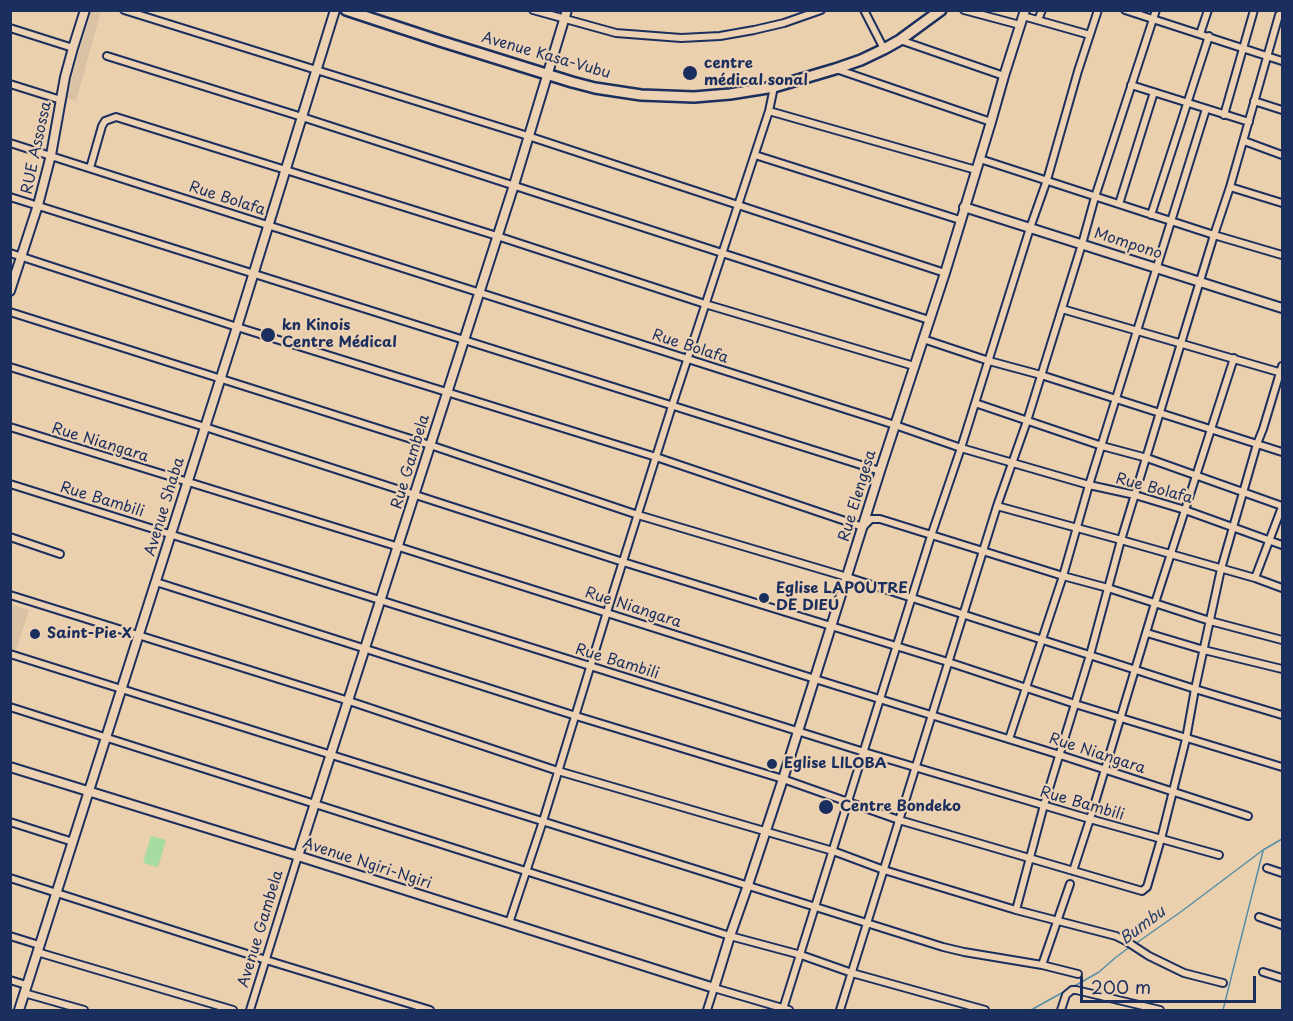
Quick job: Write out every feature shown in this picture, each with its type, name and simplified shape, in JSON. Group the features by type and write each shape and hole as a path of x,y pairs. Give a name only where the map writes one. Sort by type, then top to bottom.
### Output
{"main road":[{"name":"Avenue Kasa-Vubu","path":"346,10 548,75 595,87 642,95 686,97 774,87 835,69 884,49 941,10"}],"street":[{"name":"RUE Assossa","path":"10,291 38,206 73,48 85,10"},
{"path":"124,10 528,136 945,273"},
{"name":"Avenue Shaba","path":"19,1011 237,327 335,10"},
{"path":"532,10 616,33 681,38 720,36 754,30 784,23 821,10"},
{"path":"548,75 567,10"},
{"path":"864,10 884,49"},
{"path":"964,10 1020,26"},
{"path":"1038,20 1042,10"},
{"path":"707,1011 714,988 786,1010 848,801 931,536 1047,180 1098,10"},
{"path":"1125,10 1282,61"},
{"path":"840,1011 997,506 1027,421 1155,10"},
{"path":"1200,34 1208,10"},
{"path":"1224,115 1254,10"},
{"path":"1024,13 1038,20 1090,35"},
{"name":"Rue Elengesa","path":"714,988 945,273 1024,13"},
{"path":"1016,910 1121,540 1281,14"},
{"path":"10,28 73,48"},
{"path":"1151,215 1209,36"},
{"path":"900,40 1004,76"},
{"path":"107,56 303,117 929,320"},
{"path":"835,69 991,122"},
{"name":"Rue Gambela","path":"298,856 399,547 548,75"},
{"path":"10,84 61,100"},
{"path":"1131,85 1249,122"},
{"path":"509,923 687,359 769,111 774,87"},
{"path":"1119,204 1154,92"},
{"path":"1254,101 1282,110"},
{"path":"1009,740 1063,576 1206,109"},
{"path":"769,111 976,171"},
{"path":"90,168 102,126 105,121 116,117 497,236 705,304 914,366"},
{"path":"1244,141 1282,155"},
{"name":"Rue Bolafa","path":"10,142 961,447 1089,485 1136,495 1282,544"},
{"path":"755,155 960,220"},
{"path":"980,159 1172,222 1282,255"},
{"path":"1230,187 1282,203"},
{"path":"10,197 880,471"},
{"name":"Mompono","path":"964,207 1282,308"},
{"path":"10,253 237,327 656,457 863,527 871,519 880,519 1210,621 1282,640"},
{"path":"156,582 576,716 783,779 899,819 1142,891 1147,887 1161,839 1186,739 1221,569 1257,444 1282,370 1062,309"},
{"path":"10,312 638,515 913,597 1282,715"},
{"path":"923,339 1282,452"},
{"path":"1073,871 1155,603 1213,429 1234,358"},
{"path":"10,367 205,427 623,562 1282,767"},
{"path":"975,403 1102,446 1147,458 1244,491 1282,507 1255,578"},
{"name":"Rue Niangara","path":"10,427 607,612 1248,816"},
{"name":"Rue Bambili","path":"10,484 864,752 1219,855"},
{"path":"997,506 1255,578 1282,588"},
{"path":"10,537 60,554"},
{"path":"10,595 349,700 558,771 833,851 884,870 1016,910 1116,936 1184,973 1223,983"},
{"path":"1147,633 1282,669"},
{"path":"10,654 867,924 964,952 1042,965 1078,974"},
{"path":"10,707 730,936 801,955 852,973 985,1011"},
{"name":"Avenue Ngiri-Ngiri","path":"10,767 714,988"},
{"path":"10,822 73,842"},
{"name":"Avenue Gambela","path":"250,1011 298,856"},
{"path":"1267,868 1282,873"},
{"path":"10,878 430,1011"},
{"path":"1042,965 1070,884"},
{"path":"1259,917 1282,926"},
{"path":"10,936 38,949 233,1011"},
{"path":"1263,972 1282,978"},
{"path":"10,980 25,989 84,1011"},
{"path":"1061,1011 1066,995 1076,990 1160,1011"}],"shaded area":[{"path":"91,11 101,11 76,101 66,98"},
{"path":"10,604 29,610 16,650 11,648"}],"green space":[{"path":"151,836 166,840 158,867 143,863"}],"waterway":[{"name":"Bumbu","path":"1135,944 1263,850 1282,839"},
{"path":"1223,1010 1263,851"},
{"name":"Bumbu","path":"1071,988 1099,972 1131,946"},
{"name":"Bumbu","path":"1031,1010 1067,990"}],"place":[{"name":"centre médical sonal","path":"690,73"},
{"name":"kn Kinois Centre Médical","path":"268,335"},
{"name":"Eglise LAPOUTRE DE DIEU","path":"764,598"},
{"name":"Saint-Pie X","path":"35,634"},
{"name":"Eglise LILOBA","path":"772,764"},
{"name":"Centre Bondeko","path":"826,807"}]}
